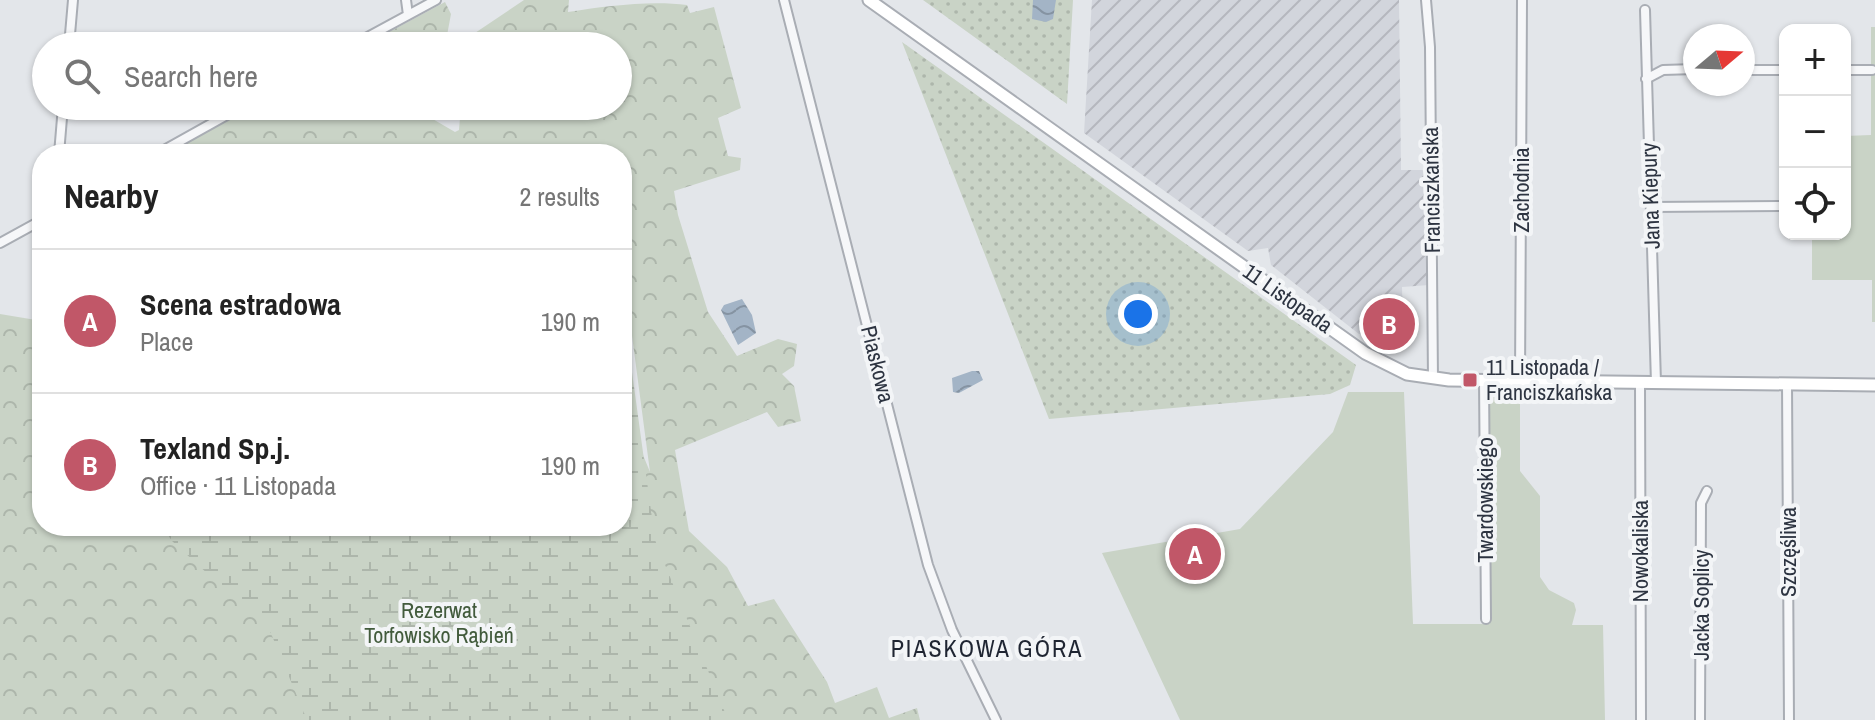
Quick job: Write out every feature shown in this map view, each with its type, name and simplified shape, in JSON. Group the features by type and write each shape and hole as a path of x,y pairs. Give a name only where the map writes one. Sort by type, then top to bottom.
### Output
{"street":[{"path":"70,32 73,0"},
{"path":"406,0 408,15"},
{"path":"377,32 436,0"},
{"name":"Piaskowa","path":"784,0 928,565 952,630 996,720"},
{"name":"11 Listopada","path":"869,0 1365,353 1407,374 1433,379 1875,385"},
{"name":"Franciszkańska","path":"1426,0 1430,47 1433,379"},
{"name":"Zachodnia","path":"1520,381 1522,0"},
{"name":"Jana Kiepury","path":"1645,10 1656,383"},
{"path":"1646,79 1663,70 1683,69"},
{"path":"1755,70 1779,70"},
{"path":"1851,70 1872,70"},
{"path":"60,144 62,120"},
{"path":"175,144 218,120"},
{"path":"1651,207 1779,206"},
{"path":"0,243 32,225"},
{"name":"Twardowskiego","path":"1484,380 1486,619"},
{"name":"Nowokaliska","path":"1640,383 1641,720"},
{"name":"Szczęśliwa","path":"1787,383 1789,720"},
{"name":"Jacka Soplicy","path":"1700,720 1701,503 1707,491"}],"shaded area":[{"path":"1092,0 1399,0 1401,170 1427,170 1429,285 1402,287 1403,331 1359,334 1271,265 1268,248 1248,251 1084,133"}],"green space":[{"path":"524,0 569,0 568,12 643,3 687,5 690,13 714,7 741,108 718,118 728,156 741,158 740,170 674,191 678,215 708,312 737,356 778,339 797,344 794,366 782,374 794,386 801,421 778,427 767,412 675,450 689,531 727,567 748,606 774,599 827,682 835,703 877,687 889,718 917,708 920,720 0,720 0,314 32,319 32,536 632,536 632,428 650,472 632,336 632,144 185,144 229,120 434,120 455,132 459,130 460,120 632,120 632,32 476,32"},
{"path":"923,0 1073,0 1067,104"},
{"path":"445,2 451,14 448,32 389,32"},
{"path":"1871,27 1875,27 1875,322 1872,322 1872,280 1812,280 1812,240 1851,240 1851,136 1871,135"},
{"path":"902,42 1356,365 1350,385 1330,394 1049,419"},
{"name":"Rezerwat Torfowisko Rąbień","path":"632,372 655,540 728,720 307,720 270,631 169,536 632,536"},
{"path":"1348,392 1404,392 1413,624 1490,624 1488,394 1520,394 1520,471 1540,496 1540,577 1549,590 1574,603 1576,610 1572,625 1603,625 1605,720 1180,720 1102,553 1240,529 1333,432"}],"water":[{"path":"1033,0 1056,0 1053,19 1046,22 1032,19"},
{"path":"742,299 752,315 756,333 738,345 721,310 724,305"},
{"path":"979,371 983,380 959,393 953,392 952,378"}],"place":[{"name":"Texland Sp.j.","path":"1389,324"},
{"name":"11 Listopada / Franciszkańska","path":"1470,380"},
{"name":"Scena estradowa","path":"1195,554"}],"district":[{"name":"PIASKOWA GÓRA","path":"987,648"}]}
